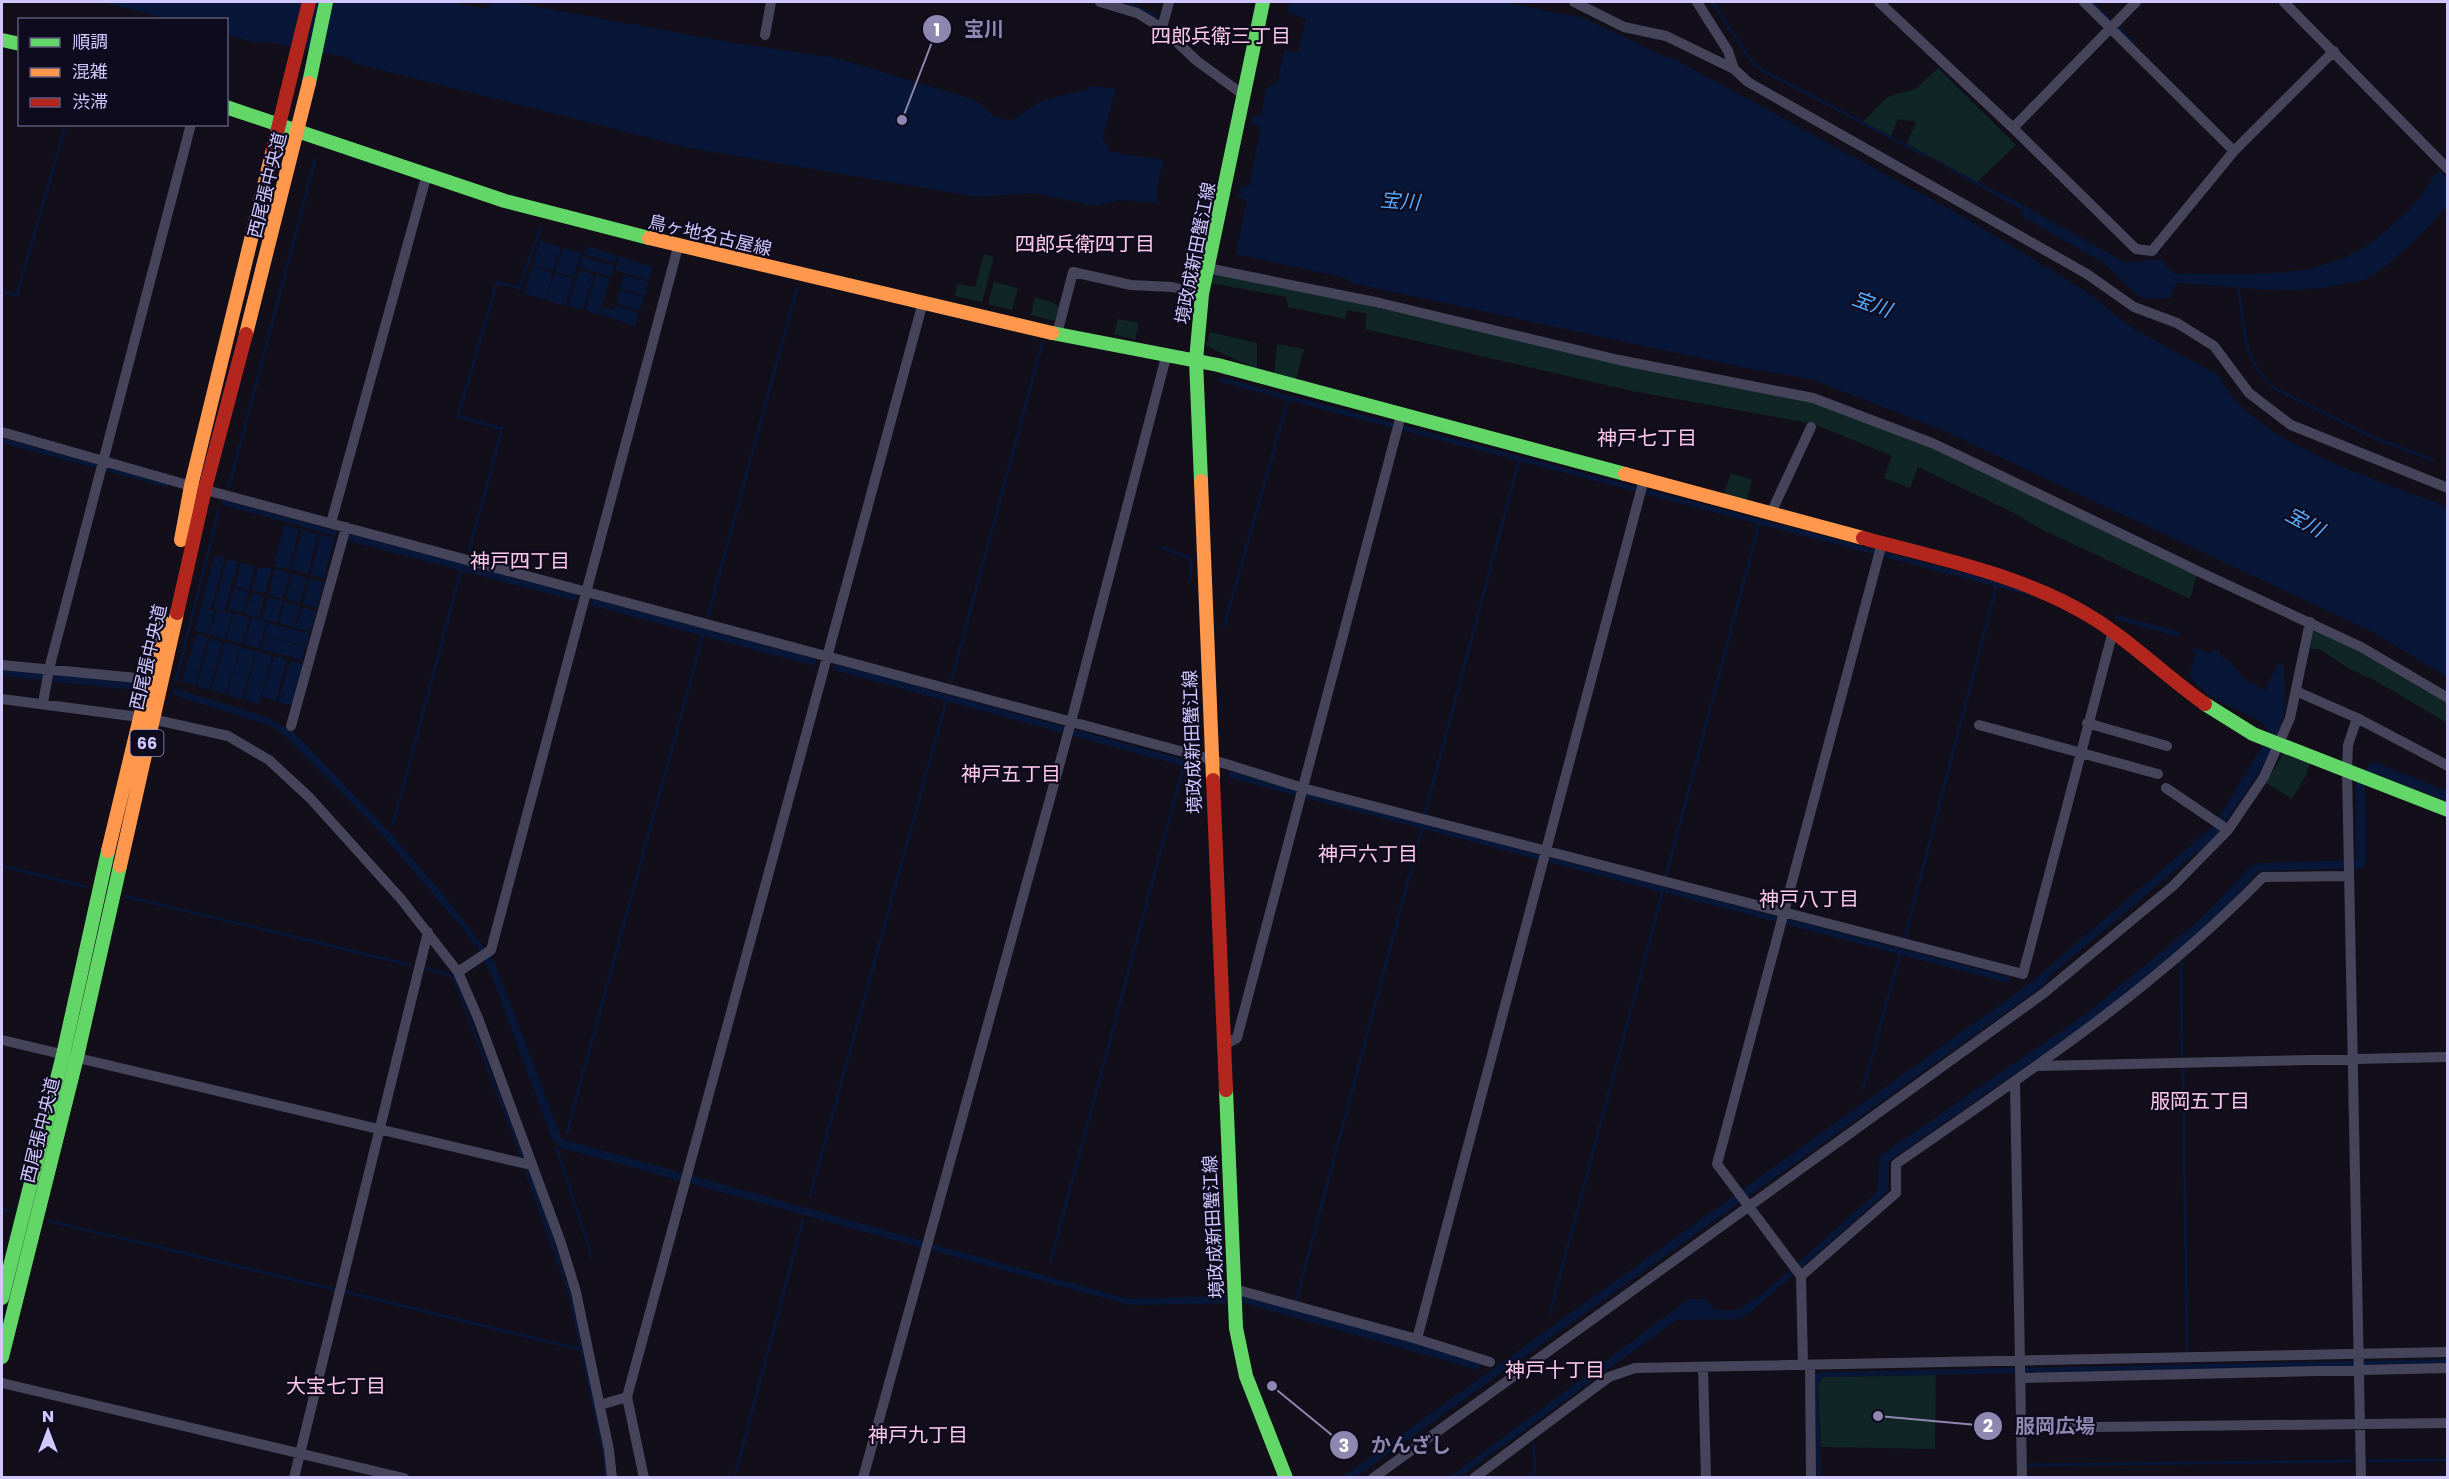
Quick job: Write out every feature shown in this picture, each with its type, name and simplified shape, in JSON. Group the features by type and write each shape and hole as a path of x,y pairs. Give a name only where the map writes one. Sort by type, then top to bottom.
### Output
{"main road":[{"name":"西尾張中央道","path":"2,1357 279,123 309,2"},
{"name":"西尾張中央道","path":"146,718 147,679 198,488 299,130 327,2"},
{"name":"境政成新田蟹江線","path":"1263,2 1202,294 1196,360 1210,759 1235,1310 1239,1350 1246,1377 1286,1478"},
{"path":"2,40 18,44"},
{"name":"鳥ヶ地名古屋線","path":"228,108 505,201 678,247 1057,334 1166,357 1196,360 1399,422 1642,487 1772,513 1881,550 2012,578 2057,598 2113,632 2226,720 2275,742 2448,810"},
{"name":"西尾張中央道","path":"2,1298 70,1056"}],"street":[{"path":"765,35 771,2"},
{"path":"1100,2 1117,4 1162,28 1197,61 1245,96"},
{"path":"1162,28 1169,2"},
{"path":"1574,2 1624,27 1666,36 1734,69 1748,82 2087,274 2134,308 2177,323 2200,336 2214,346 2249,393 2291,425 2448,488"},
{"path":"1696,2 1728,51 1734,69"},
{"path":"2084,2 2234,151"},
{"path":"2013,128 2109,27 2136,2"},
{"path":"2284,2 2448,169"},
{"path":"1883,3 2136,249 2152,251 2234,151 2334,51"},
{"path":"43,703 49,669 190,126"},
{"path":"332,523 427,174"},
{"path":"458,972 485,954 678,247"},
{"path":"1207,268 1370,301 1619,360 1813,398 1932,443 2193,569 2361,646 2448,698"},
{"path":"1057,334 1073,272 1131,285 1172,287 1202,294"},
{"path":"644,1478 627,1397 923,302"},
{"path":"863,1478 1069,728 1166,357"},
{"path":"1222,1046 1237,1038 1399,422"},
{"path":"1772,513 1811,427"},
{"path":"2,432 103,465 586,590 1069,728 1210,759 1302,792 1784,917 2023,974 2079,751 2113,632"},
{"path":"1417,1339 1642,487"},
{"path":"291,726 346,527"},
{"path":"1811,1478 1807,1365 1798,1272 1717,1164 1881,550"},
{"path":"1372,1478 1745,1204 2044,993 2173,886 2227,829 2264,777 2275,742 2298,692 2310,622"},
{"path":"2,665 147,679"},
{"path":"2298,692 2357,718 2448,766"},
{"path":"2,699 146,718 228,736 269,760 324,813 428,932 458,972 478,1018 561,1243 576,1292 600,1405 612,1478"},
{"path":"2357,718 2348,745 2359,774 2348,873 2361,1478"},
{"path":"2087,723 2168,746"},
{"path":"1979,725 2158,774"},
{"path":"2166,788 2227,829"},
{"path":"1798,1272 1896,1193 1896,1164 2097,1024 2211,929 2263,878 2348,873"},
{"path":"294,1478 378,1128 428,932"},
{"path":"2,1040 531,1165"},
{"path":"2038,1066 2448,1058"},
{"path":"2015,1081 2022,1478"},
{"path":"1234,1289 1417,1339 1490,1362"},
{"path":"1474,1478 1620,1371 1635,1368 2448,1352"},
{"path":"1703,1368 1706,1478"},
{"path":"2021,1378 2360,1368 2448,1368"},
{"path":"2,1383 404,1478"},
{"path":"600,1405 627,1397"},
{"path":"2021,1428 2448,1423"}],"green space":[{"path":"1938,68 2016,145 1977,182 1907,144 1916,122 1898,119 1891,136 1863,122 1887,97 1915,89"},
{"path":"984,254 994,257 982,302 955,296 957,284 975,287"},
{"path":"1211,275 1225,275 1811,401 1963,460 2197,574 2190,599 2041,529 2012,512 1918,467 1910,488 1884,478 1892,456 1814,424 1632,391 1365,329 1367,314 1347,310 1345,319 1288,307 1286,297 1211,283"},
{"path":"994,282 1018,288 1012,310 988,304"},
{"path":"1035,297 1059,307 1055,321 1031,315"},
{"path":"1118,319 1139,323 1135,340 1114,334"},
{"path":"1210,332 1257,343 1257,369 1206,346"},
{"path":"1277,344 1304,349 1296,380 1274,375"},
{"path":"1731,473 1752,480 1746,502 1723,496"},
{"path":"2316,631 2337,639 2447,703 2447,723 2376,681 2348,668 2320,649 2310,649 2313,633"},
{"path":"2284,752 2310,762 2306,775 2292,799 2266,783"},
{"path":"1936,1375 1935,1449 1821,1447 1818,1385 1822,1377"}],"water":[{"path":"101,2 458,2 460,5 485,8 494,2 510,2 735,43 836,58 975,100 996,118 1013,120 1038,102 1087,89 1088,86 1116,89 1103,137 1110,152 1164,160 1157,186 1157,203 1120,200 1095,206 1032,193 978,197 689,148 354,63 349,58 263,41 258,43 228,35 228,18 164,18"},
{"path":"1290,2 1501,2 1584,18 1667,58 1669,56 1962,216 2082,289 2134,329 2220,376 2235,400 2258,421 2287,440 2354,472 2447,507 2447,677 2373,632 1942,430 1811,379 1756,370 1351,283 1346,278 1239,255 1236,252 1247,200 1238,198 1242,185 1249,187 1261,127 1252,124 1252,116 1261,116 1266,89 1278,81 1284,50 1298,52 1306,19 1288,13"},
{"path":"1923,154 2014,200 2126,263 2161,259 2175,274 2283,272 2309,269 2334,261 2359,250 2382,234 2412,206 2431,179 2440,171 2447,178 2447,206 2399,255 2364,280 2301,290 2176,283 2170,298 2147,299 2138,296 2104,263 2023,217 2023,211"},
{"path":"540,240 561,247 553,271 533,265"},
{"path":"587,246 617,256 615,263 584,254"},
{"path":"563,248 581,253 574,277 555,271"},
{"path":"583,256 614,266 611,277 580,268"},
{"path":"619,256 653,267 648,280 615,270"},
{"path":"532,266 553,273 545,300 524,293"},
{"path":"579,270 594,275 583,310 568,306"},
{"path":"555,273 574,279 565,306 546,300"},
{"path":"596,275 610,279 599,315 585,310"},
{"path":"624,275 649,282 645,296 620,288"},
{"path":"620,290 644,297 640,311 616,304"},
{"path":"615,306 639,313 635,326 601,315 603,307 613,310"},
{"path":"1219,377 2018,587 2055,602 1283,399 1218,381"},
{"path":"2,438 168,484 169,488 2,443"},
{"path":"223,500 337,531 336,536 222,505"},
{"path":"284,525 299,529 289,569 274,566"},
{"path":"302,530 318,534 308,574 291,570"},
{"path":"350,534 576,594 577,601 348,541"},
{"path":"320,535 335,538 324,579 311,575"},
{"path":"215,555 225,558 211,608 201,606"},
{"path":"227,559 238,562 224,612 213,609"},
{"path":"241,563 255,567 249,590 235,586"},
{"path":"258,568 272,568 265,594 252,590"},
{"path":"275,569 290,573 283,599 269,595"},
{"path":"292,574 307,578 300,603 286,599"},
{"path":"309,579 324,582 317,608 303,604"},
{"path":"234,588 249,592 243,613 228,609"},
{"path":"252,593 264,597 259,618 245,614"},
{"path":"268,597 283,601 277,623 262,619"},
{"path":"592,599 816,659 814,666 590,605"},
{"path":"285,602 300,606 294,628 279,623"},
{"path":"201,607 214,611 208,634 194,630"},
{"path":"302,607 317,611 310,632 296,628"},
{"path":"216,611 232,613 225,639 209,635"},
{"path":"234,613 250,618 242,644 226,639"},
{"path":"2114,614 2180,632 2178,637 2115,619"},
{"path":"252,618 267,622 259,649 244,644"},
{"path":"268,623 310,634 306,646 265,635"},
{"path":"196,634 208,638 195,685 182,682"},
{"path":"265,636 306,647 302,660 261,649"},
{"path":"210,638 223,642 209,690 197,686"},
{"path":"225,642 240,646 226,694 211,690"},
{"path":"241,647 256,651 242,699 227,695"},
{"path":"2194,647 2211,654 2213,649 2220,651 2220,657 2230,661 2245,680 2265,690 2279,662 2284,664 2285,708 2280,736 2257,776 2215,837 2051,975 2043,986 1356,1477 1341,1478 2030,983 2213,826 2270,734 2260,722 2215,698 2189,676 2196,653 2192,651"},
{"path":"257,651 272,656 259,704 244,700"},
{"path":"274,656 287,660 276,701 262,697"},
{"path":"290,661 304,664 292,706 278,702"},
{"path":"835,664 1201,764 1201,771 833,670"},
{"path":"2,668 135,683 133,690 2,676"},
{"path":"174,688 266,717 296,734 393,836 447,899 494,961 562,1139 1128,1299 1243,1295 1483,1362 1478,1370 1243,1303 1129,1305 562,1148 552,1139 493,979 479,950 457,922 368,819 286,737 271,726 173,695"},
{"path":"2372,761 2447,791 2447,801 2373,773 2365,784 2366,863 2363,868 2259,871 2215,919 2093,1020 1889,1161 1888,1191 1753,1310 1739,1319 1676,1320 1460,1477 1448,1478 1689,1299 1705,1299 1716,1310 1738,1310 1764,1293 1877,1192 1880,1156 2087,1013 2196,923 2251,866 2259,863 2356,860 2356,781"},
{"path":"1229,771 1307,794 2010,977 2008,983 1229,778"},
{"path":"529,1170 555,1244 578,1321 596,1399 608,1477 605,1477 602,1450 568,1294 525,1172"},
{"path":"2448,1359 2447,1365 1822,1377 1818,1385 1821,1478 1817,1477 1815,1375 1821,1372"}],"waterway":[{"path":"1712,2 1753,63 1762,70 1926,156"},
{"path":"2092,2 2111,21"},
{"path":"1128,3 1155,16"},
{"path":"2119,28 2132,42"},
{"path":"2,292 17,295 65,126"},
{"path":"229,487 315,160"},
{"path":"469,551 502,429 458,416 497,282 519,288 540,229"},
{"path":"2238,287 2249,353 2255,365 2274,388 2375,438 2432,460"},
{"path":"708,616 797,288"},
{"path":"951,682 1042,344"},
{"path":"1224,626 1288,400"},
{"path":"1425,813 1519,461"},
{"path":"176,680 219,509"},
{"path":"1666,876 1759,524"},
{"path":"1162,548 1191,558 1191,580"},
{"path":"393,824 461,571"},
{"path":"1905,937 1996,587"},
{"path":"567,1132 703,635"},
{"path":"810,1196 946,702"},
{"path":"1051,1260 1183,768"},
{"path":"1296,1301 1422,828"},
{"path":"2,866 86,887"},
{"path":"1550,1313 1663,890"},
{"path":"125,896 410,965"},
{"path":"1863,1089 1900,954"},
{"path":"2181,962 2182,1059"},
{"path":"425,968 452,976 454,979 522,1157"},
{"path":"2183,1067 2187,1350"},
{"path":"557,1149 592,1257"},
{"path":"2,1209 8,1211"},
{"path":"734,1478 803,1220"},
{"path":"49,1221 333,1289"},
{"path":"346,1292 579,1349"},
{"path":"1534,1444 1535,1478"},
{"path":"2369,1461 2448,1460"},
{"path":"2028,1465 2354,1461"}],"traffic: fast":[{"path":"309,83 326,2"},
{"path":"1201,481 1196,360 1202,294 1263,2"},
{"path":"2,40 18,44"},
{"path":"228,108 505,201 649,238"},
{"path":"1052,333 1218,365 1625,474"},
{"path":"2205,704 2253,734 2448,810"},
{"path":"2,1298 63,1055 108,851"},
{"path":"2,1357 77,1057 120,866"},
{"path":"1226,1090 1236,1328 1246,1376 1286,1478"}],"traffic: slow":[{"path":"246,334 309,83"},
{"path":"181,540 191,486 273,149"},
{"path":"649,238 1052,333"},
{"path":"1625,474 1863,538"},
{"path":"1201,481 1213,780"},
{"path":"120,866 177,613"},
{"path":"108,851 163,622"}],"traffic: jam":[{"path":"273,149 309,2"},
{"path":"177,613 205,489 246,334"},
{"path":"1863,538 2007,578 2062,601 2103,625 2205,704"},
{"path":"1213,780 1226,1090"}],"place":[{"name":"宝川","path":"902,120"},
{"name":"かんざし","path":"1272,1386"},
{"name":"服岡広場","path":"1878,1416"}],"district":[{"name":"四郎兵衛三丁目","path":"1221,36"},
{"name":"四郎兵衛四丁目","path":"1085,244"},
{"name":"神戸七丁目","path":"1647,438"},
{"name":"神戸四丁目","path":"520,561"},
{"name":"神戸五丁目","path":"1011,774"},
{"name":"神戸六丁目","path":"1368,854"},
{"name":"神戸八丁目","path":"1809,899"},
{"name":"服岡五丁目","path":"2200,1101"},
{"name":"神戸十丁目","path":"1555,1370"},
{"name":"大宝七丁目","path":"336,1386"},
{"name":"神戸九丁目","path":"918,1435"}]}
